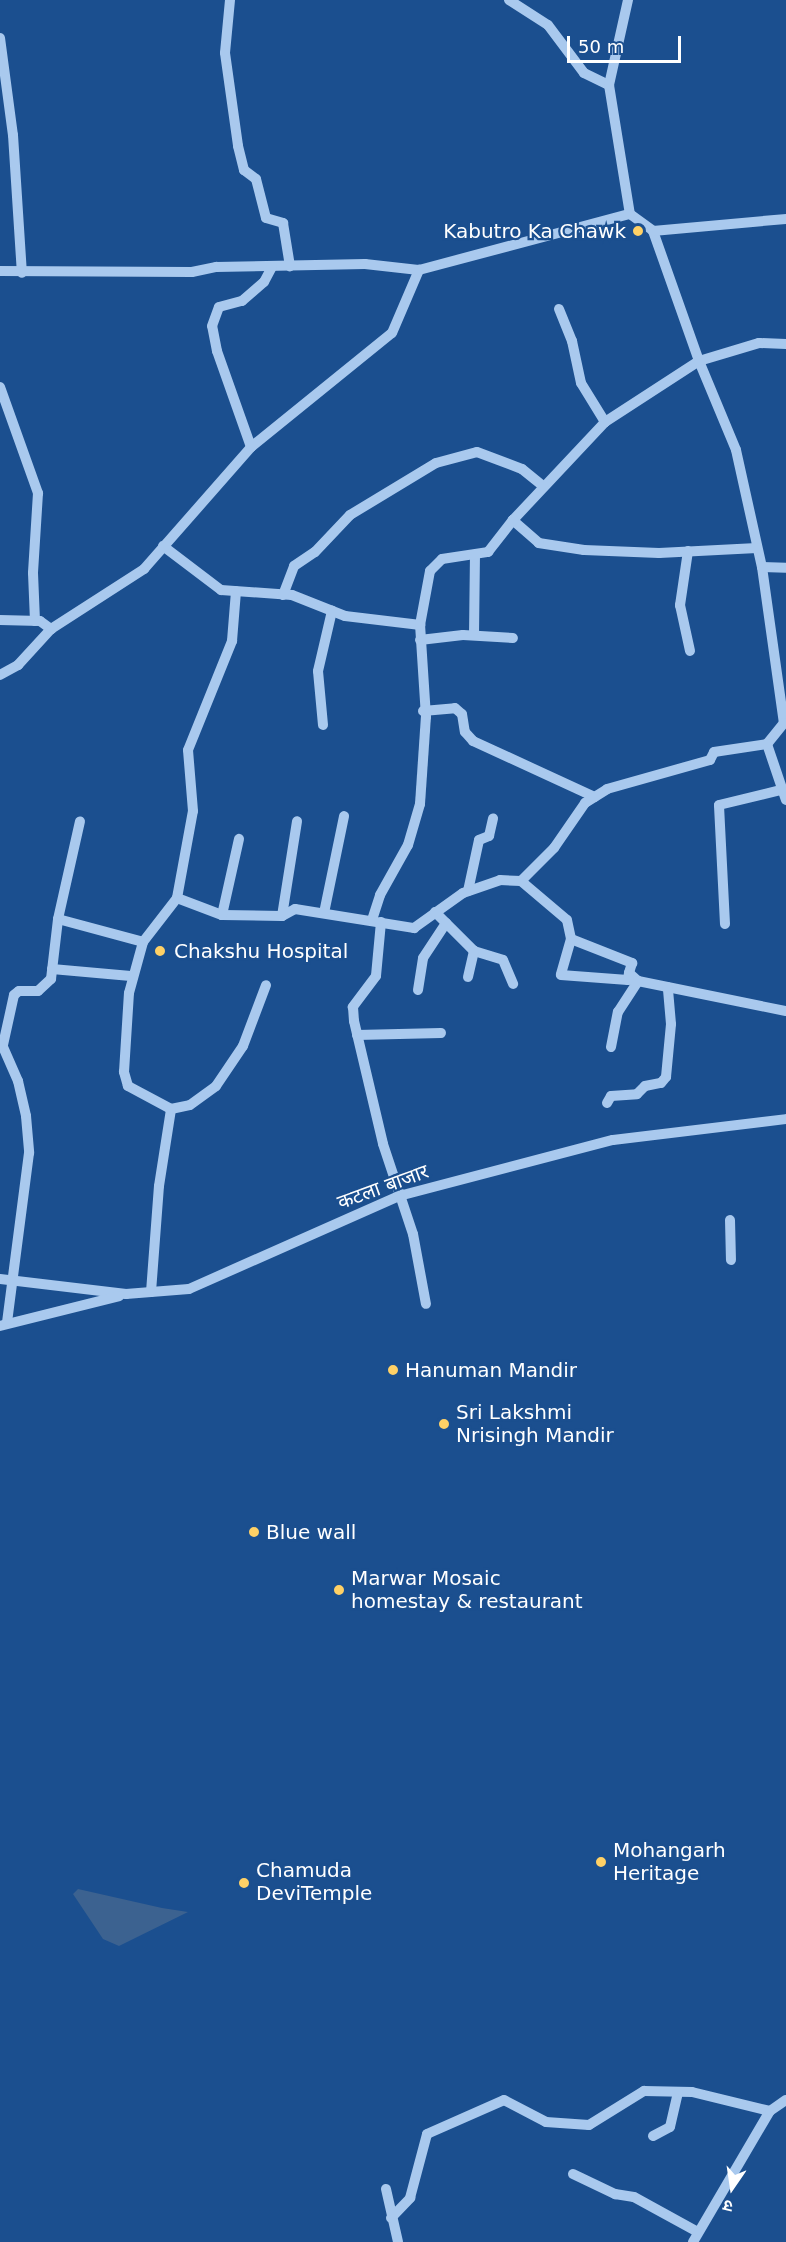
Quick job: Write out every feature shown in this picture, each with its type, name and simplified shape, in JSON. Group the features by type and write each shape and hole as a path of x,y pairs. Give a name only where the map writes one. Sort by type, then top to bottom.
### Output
{"street":[{"path":"230,0 225,53 238,146 244,170 256,179 266,218 283,223 290,266"},
{"path":"509,0 548,25 584,73 609,85"},
{"path":"521,881 554,848 585,803 608,789 710,760 714,752 767,744 785,723 762,567 736,450 699,361 652,231 630,214 609,85 628,0"},
{"path":"0,38 22,273"},
{"path":"0,271 22,273 365,264 419,270 630,214"},
{"path":"652,231 786,219"},
{"path":"251,447 217,351 212,326 219,307 242,301 264,282 272,267"},
{"path":"0,675 18,665 51,629 144,569 251,447 392,333 419,270"},
{"path":"559,309 581,383 605,422"},
{"path":"426,1304 413,1234 399,1196 357,1035 353,1007 376,976 380,895 408,845 416,823 424,766 420,625 435,563 488,552 513,520 605,422 699,361 759,343 786,344"},
{"path":"0,387 38,493 33,573 35,621"},
{"path":"283,595 294,566 315,552 350,515 436,463 477,452 522,469 544,487"},
{"path":"513,520 539,543 584,550 688,551 758,548"},
{"path":"163,546 221,590 301,597 332,611 357,618 420,625"},
{"path":"688,551 680,604 690,651"},
{"path":"474,635 475,556"},
{"path":"762,567 786,568"},
{"path":"236,591 232,641 188,750 192,811 177,898 143,942 131,976 124,1071 128,1086 171,1108 190,1105 216,1086 243,1046 266,985"},
{"path":"323,725 318,672 332,611"},
{"path":"0,620 35,621 51,629"},
{"path":"420,640 474,635 513,638"},
{"path":"423,711 455,708 462,714 465,732 473,741 595,797"},
{"path":"725,924 719,805 783,795 767,744"},
{"path":"324,913 344,816"},
{"path":"468,891 479,840 489,836 493,818"},
{"path":"80,821 58,919 51,979 43,988 15,995 2,1043 18,1081 26,1116 29,1153 5,1279 4,1324 126,1294"},
{"path":"282,916 297,822"},
{"path":"222,915 239,839"},
{"path":"177,898 222,915 282,916 295,909 414,928 468,891 500,880 521,881 567,920 571,939 561,975 628,980 632,963 571,939"},
{"path":"435,912 474,951 502,960 513,984"},
{"path":"58,919 143,942"},
{"path":"418,990 423,958 446,923"},
{"path":"468,977 474,951"},
{"path":"52,969 131,976"},
{"path":"629,973 638,981 786,1011"},
{"path":"611,1047 618,1012 638,981"},
{"path":"607,1103 611,1096 637,1094 645,1086 661,1083 666,1077 671,1024 668,987"},
{"path":"357,1035 441,1033"},
{"path":"151,1292 159,1186 171,1108"},
{"name":"कटला बाजार","path":"5,1279 126,1294 189,1290 399,1196 613,1140 786,1119"},
{"path":"730,1220 731,1260"},
{"path":"391,2218 410,2198 427,2134 483,2106 504,2100 546,2122 589,2125 644,2091 729,2099 770,2111"},
{"path":"653,2136 670,2127 678,2093"},
{"path":"573,2174 615,2194 634,2197 695,2237 770,2111 786,2100"},
{"path":"386,2189 398,2242"}],"water":[{"path":"78,1889 188,1912 119,1946 103,1939 73,1894"}],"place":[{"name":"Kabutro Ka Chawk","path":"638,231"},
{"name":"Chakshu Hospital","path":"160,951"},
{"name":"Hanuman Mandir","path":"393,1370"},
{"name":"Sri Lakshmi Nrisingh Mandir","path":"444,1424"},
{"name":"Blue wall","path":"254,1532"},
{"name":"Marwar Mosaic homestay & restaurant","path":"339,1590"},
{"name":"Mohangarh Heritage","path":"601,1862"},
{"name":"Chamuda DeviTemple","path":"244,1883"}]}
